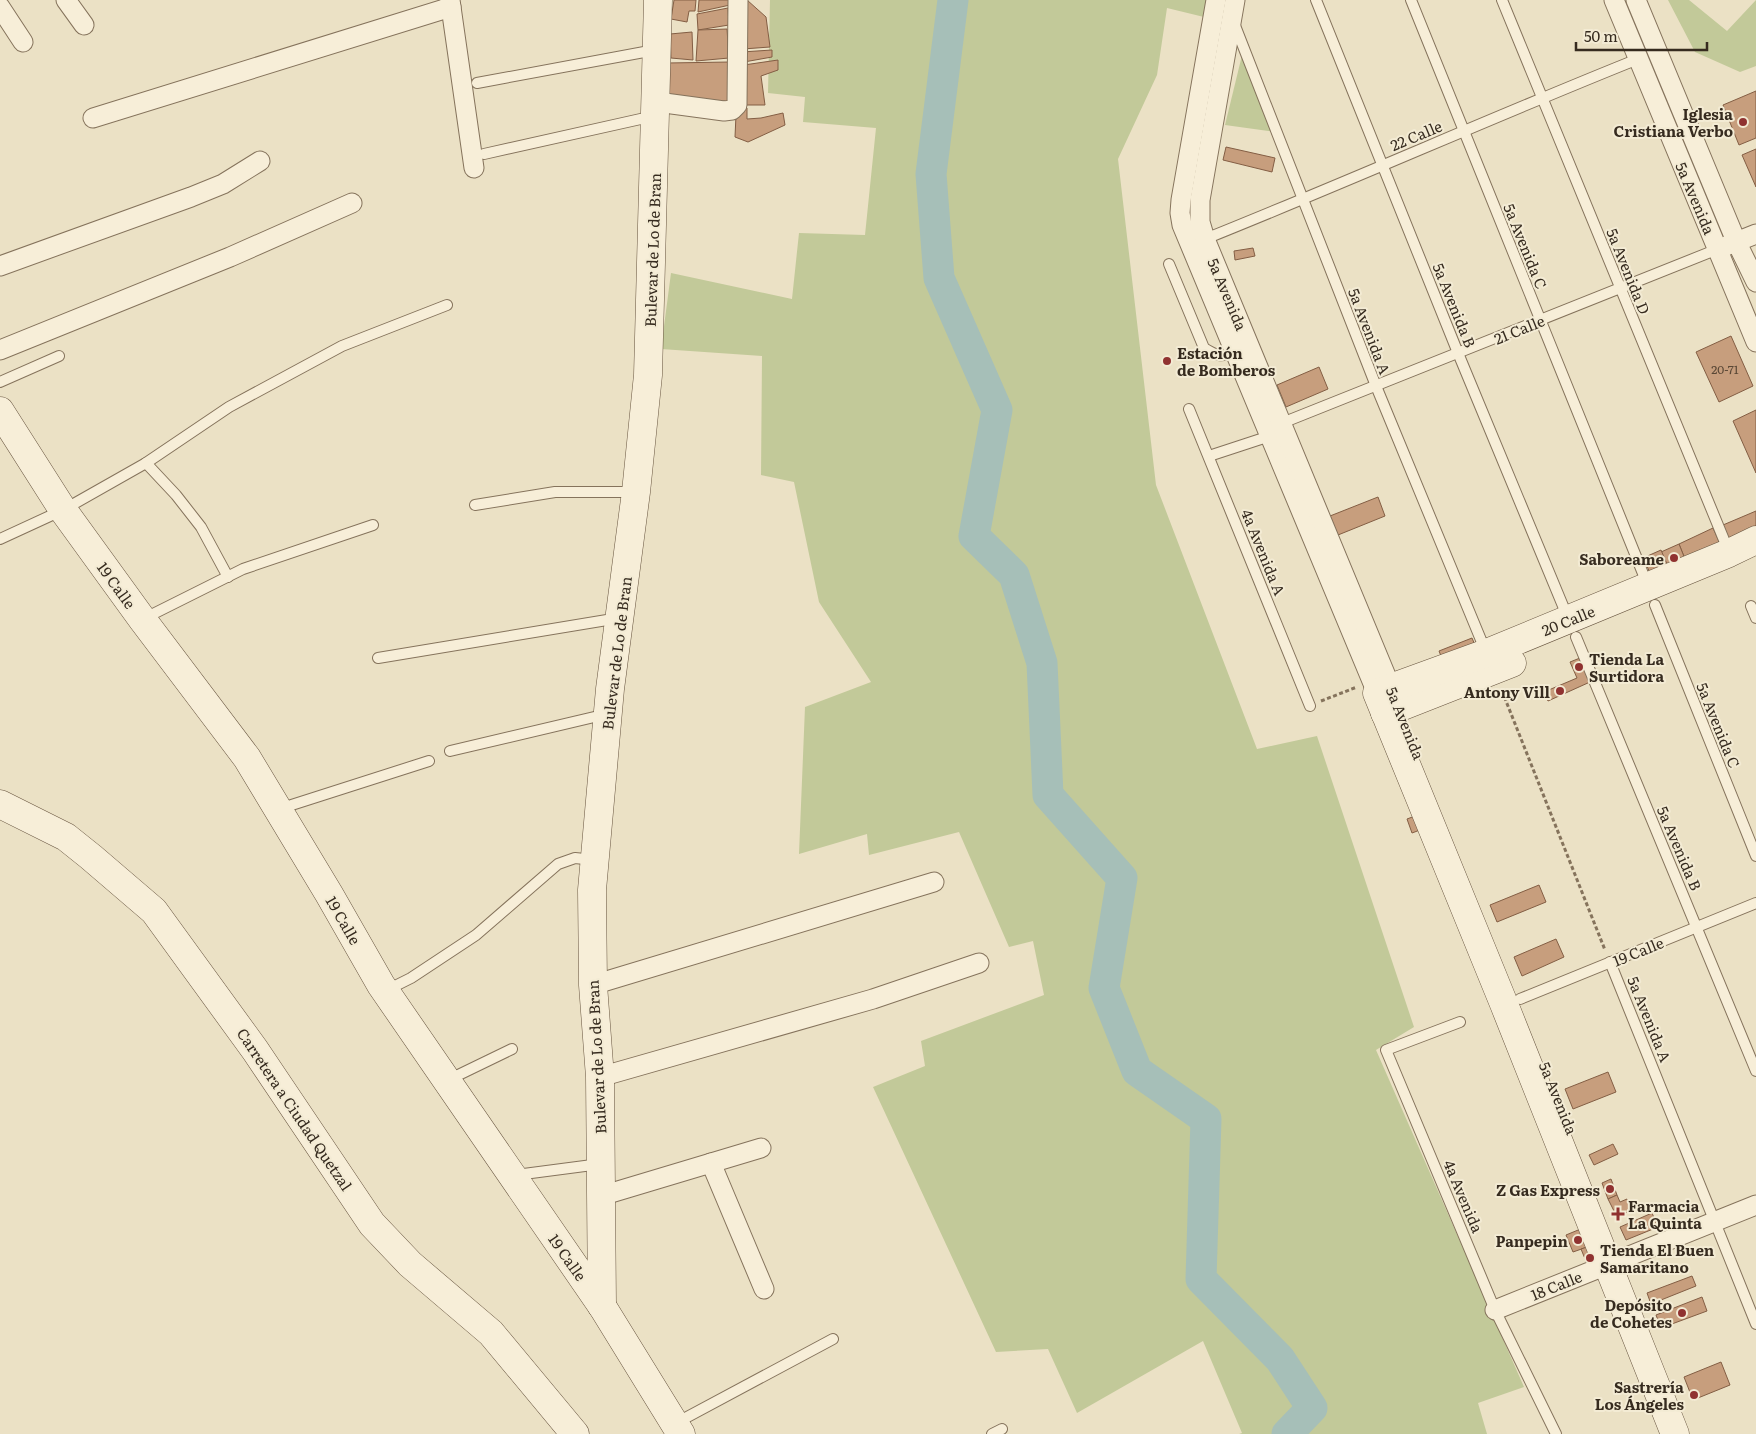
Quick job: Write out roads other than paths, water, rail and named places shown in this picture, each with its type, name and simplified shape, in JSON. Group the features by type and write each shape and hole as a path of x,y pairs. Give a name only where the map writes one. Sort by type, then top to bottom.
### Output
{"street":[{"path":"66,0 84,25"},
{"name":"Bulevar de Lo de Bran","path":"602,1306 600,1076 593,985 592,890 608,714 636,492 648,375 658,0"},
{"path":"656,109 724,111 732,110 737,105 738,0"},
{"name":"5a Avenida","path":"1216,0 1182,190 1180,213 1182,225 1235,352 1261,394"},
{"name":"5a Avenida","path":"1614,0 1756,342"},
{"name":"5a Avenida","path":"1636,0 1736,241 1756,282"},
{"path":"93,118 451,4 479,161"},
{"path":"0,7 23,42"},
{"name":"5a Avenida","path":"1233,9 1200,200 1200,222 1205,239 1261,394 1385,696 1504,1004 1615,1262 1695,1434"},
{"path":"0,266 207,191 223,184 260,161"},
{"path":"0,350 230,257 352,203"},
{"name":"21 Calle","path":"1718,249 1756,234"},
{"name":"19 Calle","path":"2,419 63,510 142,619 247,758 385,991 602,1306 679,1429"},
{"name":"20 Calle","path":"1652,596 1756,540"},
{"name":"20 Calle","path":"1385,696 1490,661 1652,596 1756,560"},
{"name":"5a Avenida","path":"1385,696 1520,998 1675,1434"},
{"name":"Carretera a Ciudad Quetzal","path":"0,804 66,837 154,911 255,1050 372,1224 410,1264 491,1333 575,1434"},
{"path":"593,985 934,882"},
{"path":"600,1076 873,999 979,963"},
{"path":"601,1196 761,1148"},
{"path":"711,1163 764,1289"},
{"name":"18 Calle","path":"1496,1310 1756,1205"}],"lane":[{"name":"5a Avenida B","path":"1316,0 1458,353 1756,1071"},
{"name":"5a Avenida C","path":"1411,0 1756,856"},
{"name":"5a Avenida D","path":"1502,0 1729,553"},
{"name":"5a Avenida A","path":"1233,9 1376,386 1490,661"},
{"path":"477,82 657,50"},
{"name":"22 Calle","path":"1205,239 1304,200 1542,97 1638,59"},
{"path":"479,161 646,117 656,109"},
{"name":"21 Calle","path":"1209,456 1276,430 1376,386 1718,249"},
{"path":"1169,264 1204,348 1217,355 1235,352"},
{"path":"0,539 63,510 146,463 229,407 342,346 446,305"},
{"path":"0,382 59,356"},
{"name":"4a Avenida A","path":"1189,409 1310,706"},
{"path":"146,463 176,495 200,527 228,577"},
{"path":"475,505 556,492 636,492"},
{"path":"142,619 242,569 373,525"},
{"path":"1751,606 1756,618"},
{"path":"378,658 620,618"},
{"path":"450,751 608,714"},
{"path":"278,809 429,761"},
{"path":"385,991 411,978 476,935 558,864 575,858 595,860"},
{"name":"19 Calle","path":"1520,998 1756,903"},
{"name":"5a Avenida A","path":"1610,962 1756,1324"},
{"name":"4a Avenida","path":"1460,1022 1386,1050 1496,1310 1556,1434"},
{"path":"447,1081 512,1049"},
{"path":"512,1176 600,1164"},
{"path":"679,1429 834,1339"},
{"path":"992,1434 1002,1429"}],"waterway":[{"path":"953,0 931,174 939,278 997,410 974,536 1014,575 1042,663 1048,795 1122,878 1104,988 1137,1071 1206,1119 1201,1279 1280,1359 1312,1408 1287,1434"}],"place":[{"name":"Iglesia Cristiana Verbo","path":"1743,122"},
{"name":"Estación de Bomberos","path":"1167,361"},
{"name":"Saboreame","path":"1674,558"},
{"name":"Tienda La Surtidora","path":"1579,667"},
{"name":"Antony Vill","path":"1560,691"},
{"name":"Z Gas Express","path":"1610,1189"},
{"name":"Farmacia La Quinta","path":"1618,1214"},
{"name":"Panpepin","path":"1578,1240"},
{"name":"Tienda El Buen Samaritano","path":"1590,1258"},
{"name":"Depósito de Cohetes","path":"1682,1313"},
{"name":"Sastrería Los Ángeles","path":"1694,1395"}]}
